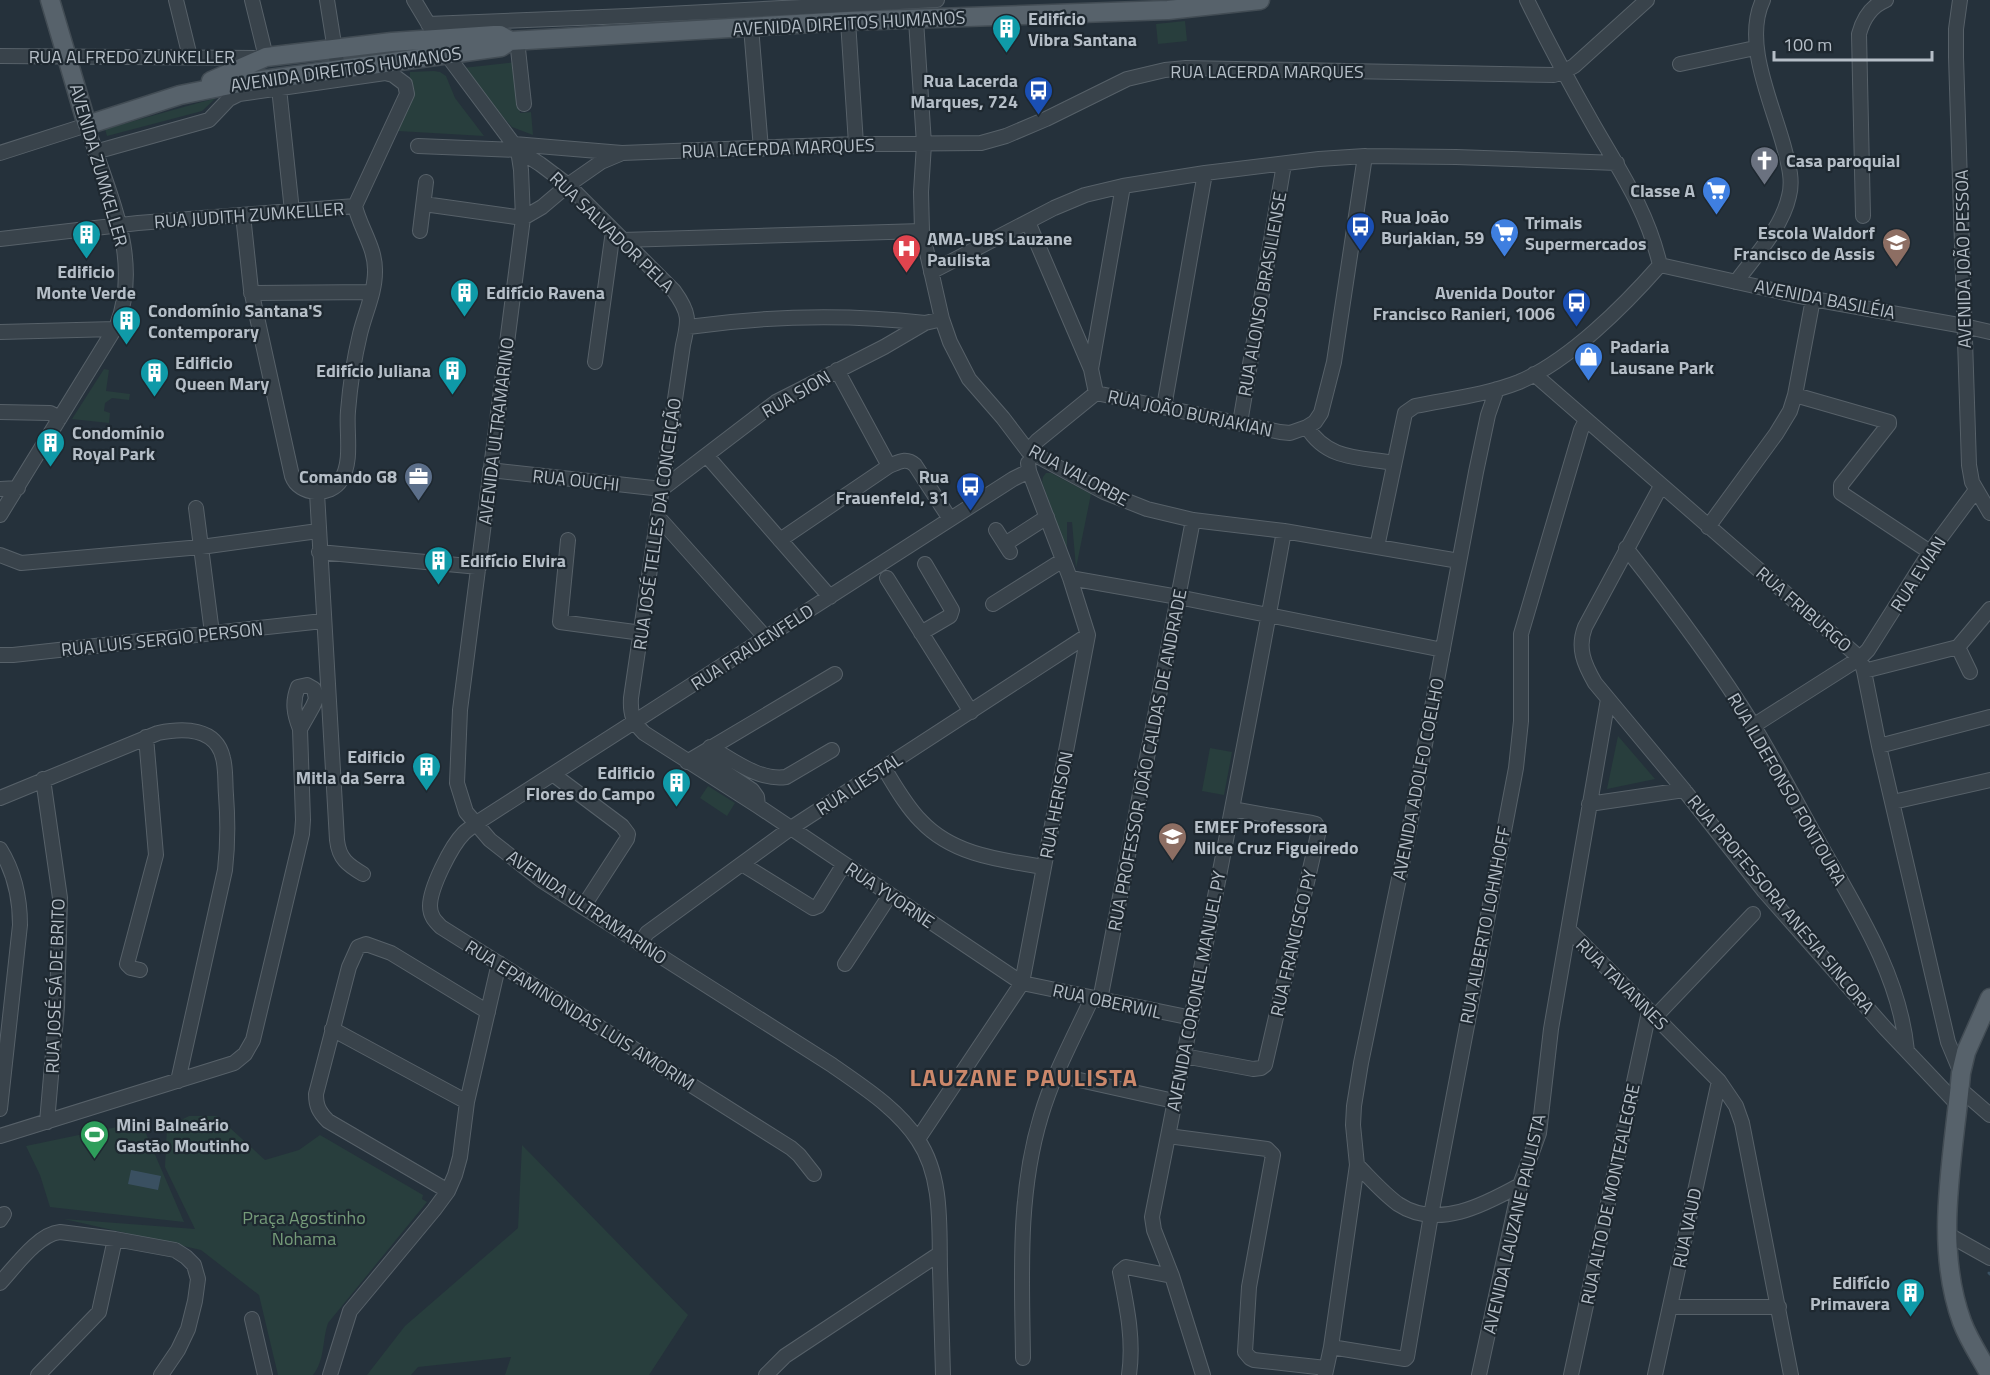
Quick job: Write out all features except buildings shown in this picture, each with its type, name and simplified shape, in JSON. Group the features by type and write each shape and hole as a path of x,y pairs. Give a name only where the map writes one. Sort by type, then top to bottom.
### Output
{"main road":[{"name":"AVENIDA ZUMKELLER","path":"50,0 87,125"},
{"name":"AVENIDA DIREITOS HUMANOS","path":"87,125 180,95 240,83 501,47 514,40 754,12 848,21 916,20 1168,10 1260,0"},
{"name":"AVENIDA DIREITOS HUMANOS","path":"180,95 189,88 215,80 265,58 432,32 500,35 514,40"},
{"path":"1990,998 1975,1029 1959,1089 1946,1212 1953,1291 1958,1310 1963,1325 1990,1375"}],"street":[{"path":"176,0 190,57"},
{"path":"252,0 265,58"},
{"path":"327,0 338,69"},
{"path":"414,0 447,55 516,147"},
{"path":"432,32 937,0"},
{"path":"1377,547 1403,417 1410,409 1497,389 1534,374 1597,329 1624,305 1660,265 1648,221 1563,72 1527,0"},
{"path":"1563,72 1580,60 1647,0"},
{"path":"1736,282 1782,216 1788,202 1791,182 1781,132 1755,48 1755,25 1762,0"},
{"path":"1863,216 1859,33 1872,9 1886,0"},
{"name":"AVENIDA JOÃO PESSOA","path":"1960,0 1956,29 1956,57 1969,465 1970,476 1976,490 1990,513"},
{"path":"754,12 761,149"},
{"name":"RUA VALORBE","path":"916,20 924,144 922,231 942,319 950,342 969,379 1028,451 1121,500 1193,520 1284,531 1459,561"},
{"path":"848,21 856,144"},
{"path":"514,40 524,104"},
{"path":"1680,64 1755,48"},
{"name":"RUA ALFREDO ZUNKELLER","path":"0,58 67,56 265,58"},
{"name":"RUA LACERDA MARQUES","path":"418,146 516,147 622,153 856,144 981,143 1006,136 1046,119 1127,79 1165,70 1204,68 1529,75 1554,75 1563,72"},
{"path":"95,152 209,120 229,99 238,94 385,73 393,75 405,84 407,94 404,103 355,206 360,227 370,244 375,275 350,393 345,472 337,485 317,493 301,488 293,480 251,292 243,215"},
{"path":"279,88 292,211"},
{"name":"AVENIDA ZUMKELLER","path":"0,515 115,328 124,306 125,252 120,225 87,125"},
{"name":"AVENIDA DIREITOS HUMANOS","path":"0,153 87,125"},
{"name":"RUA SALVADOR PELA","path":"516,147 568,185 674,291 686,313 688,327"},
{"name":"AVENIDA ULTRAMARINO","path":"516,147 521,170 523,218 457,748 457,783 466,812 490,840 527,869 640,944 832,1065 868,1090 898,1116 918,1139 928,1156 936,1189 939,1216 943,1375"},
{"name":"RUA LACERDA MARQUES","path":"523,218 542,207 601,162 622,153"},
{"path":"931,272 1085,195 1123,186 1205,173 1365,156 1456,157 1617,164"},
{"path":"1365,156 1334,362 1318,417 1307,427 1318,442 1332,451 1394,463"},
{"name":"RUA ALONSO BRASILIENSE","path":"1240,423 1284,164"},
{"path":"1164,407 1205,173"},
{"path":"420,231 426,182"},
{"path":"1091,369 1123,186"},
{"path":"424,204 523,218"},
{"name":"RUA JUDITH ZUMKELLER","path":"0,239 120,225 355,206"},
{"path":"1028,222 1091,369 1096,393"},
{"path":"595,362 618,236 922,231"},
{"name":"AVENIDA BASILÉIA","path":"1660,265 1813,299 1990,332"},
{"path":"251,292 372,292"},
{"path":"1708,527 1783,425 1795,395 1813,299"},
{"path":"688,327 777,318 879,319 925,323"},
{"name":"RUA SION","path":"662,489 776,402 925,323 942,319"},
{"name":"RUA JOSÉ TELLES DA CONCEIÇÃO","path":"633,722 630,710 631,698 683,345 688,327"},
{"path":"0,332 115,328"},
{"path":"837,370 889,466"},
{"name":"RUA FRIBURGO","path":"1534,374 1862,665 1959,1089"},
{"name":"AVENIDA ADOLFO COELHO","path":"1325,1372 1331,1347 1357,1166 1353,1125 1361,1063 1407,841 1490,407 1497,389"},
{"path":"1481,392 1490,407"},
{"name":"RUA JOÃO BURJAKIAN","path":"1028,451 1096,393 1290,433 1307,427"},
{"path":"1795,395 1889,422 1841,485 1841,493 1930,552"},
{"path":"0,412 50,413 60,418"},
{"name":"RUA ALBERTO LOHNHOFF","path":"1331,1347 1406,1359 1516,768 1521,722 1521,634 1581,430 1586,420"},
{"name":"RUA HERISON","path":"918,1139 1022,983 1088,635 1070,578 1029,471 1028,451"},
{"path":"707,456 830,597"},
{"path":"780,540 889,466 902,460 915,465 950,519"},
{"name":"RUA OUCHI","path":"490,470 662,489"},
{"name":"RUA FRAUENFELD","path":"475,824 950,519 1029,471"},
{"path":"1608,699 1594,683 1586,667 1581,637 1626,548 1661,486"},
{"path":"0,489 18,488"},
{"name":"RUA EVIAN","path":"1862,665 1930,552 1976,490"},
{"path":"317,493 338,850 347,864 363,874"},
{"path":"196,508 212,633"},
{"path":"996,530 1008,548 1047,517"},
{"path":"659,518 766,638"},
{"name":"RUA PROFESSOR JOÃO CALDAS DE ANDRADE","path":"1023,1358 1022,1221 1032,1151 1041,1116 1057,1075 1096,999 1193,520"},
{"path":"0,555 21,563 201,547 318,531"},
{"name":"AVENIDA CORONEL MANUEL PY","path":"1203,1375 1172,1276 1154,1230 1152,1217 1284,531"},
{"path":"568,540 560,622 642,633"},
{"name":"RUA ILDEFONSO FONTOURA","path":"1626,548 1694,639 1753,726 1857,909 1881,957 1905,1030 1907,1051"},
{"path":"320,552 479,567"},
{"path":"993,604 1063,560"},
{"path":"921,633 950,616 952,610 925,564"},
{"path":"887,578 971,712"},
{"path":"1070,578 1178,597 1443,650"},
{"path":"1753,726 1862,665 1958,647 1990,609"},
{"name":"RUA LUIS SERGIO PERSON","path":"0,655 323,621"},
{"name":"RUA LIESTAL","path":"640,944 647,933 790,828 1088,635"},
{"path":"1958,647 1970,672"},
{"path":"698,755 835,674"},
{"name":"RUA PROFESSORA ANESIA SINCORA","path":"1608,699 1764,891 1907,1051 1959,1089 1990,1116"},
{"name":"RUA TAVANNES","path":"1608,699 1588,804 1569,930 1719,1081 1736,1106 1742,1123 1791,1375"},
{"path":"1879,746 1990,717"},
{"name":"RUA YVORNE","path":"633,722 644,733 698,755 758,806 1022,983"},
{"path":"0,798 146,737 174,730 192,729 207,735 218,746 224,759 229,833 225,870 178,1081"},
{"path":"0,1136 234,1063 245,1054 253,1040 302,834 300,729"},
{"path":"140,970 131,968 127,964 156,855 146,737"},
{"path":"698,755 771,778 779,778 786,777 832,750"},
{"path":"884,768 922,823 956,846 986,857 1044,867"},
{"path":"554,775 627,831 627,840 583,907"},
{"name":"RUA JOSÉ SÁ DE BRITO","path":"43,779 60,898 57,1007 47,1122"},
{"path":"1893,802 1990,780"},
{"path":"1588,804 1684,790"},
{"name":"RUA FRANCISCO PY","path":"1184,1056 1253,1069 1265,1065 1319,830 1316,824 1312,823 1232,809"},
{"name":"RUA EPAMINONDAS LUIS AMORIM","path":"475,824 464,832 447,860 431,899 431,913 434,920 441,927 791,1148 814,1174"},
{"path":"0,1109 20,925 20,899 14,879 2,856"},
{"path":"742,864 813,909 818,906 844,864"},
{"path":"845,964 890,895"},
{"path":"1652,1015 1753,914"},
{"name":"AVENIDA LAUZANE PAULISTA","path":"1479,1375 1520,1185 1539,1133 1551,1029 1569,930"},
{"path":"448,1191 328,1121 316,1104 316,1094 332,1029 354,953 358,947 366,944 391,953 488,1012"},
{"path":"330,1375 350,1311 448,1191 460,1157 467,1102 500,963"},
{"name":"RUA OBERWIL","path":"1022,983 1192,1018"},
{"name":"RUA ALTO DE MONTEALEGRE","path":"1571,1375 1652,1015"},
{"path":"332,1029 467,1102"},
{"path":"1057,1075 1174,1101"},
{"name":"RUA VAUD","path":"1655,1375 1719,1081"},
{"path":"1168,1136 1267,1149 1273,1155 1249,1287 1245,1352 1254,1360 1325,1372"},
{"path":"1357,1166 1398,1204 1410,1210 1431,1215 1466,1211 1488,1203 1520,1185"},
{"path":"0,1283 36,1244 52,1232 115,1239 176,1250 194,1265 198,1279 188,1329 178,1350 161,1375"},
{"path":"1947,1234 1990,1258"},
{"path":"38,1375 99,1312 115,1239"},
{"path":"766,1375 785,1356 939,1254"},
{"path":"1129,1375 1131,1357 1129,1320 1120,1272 1126,1267 1172,1276"},
{"path":"1670,1307 1779,1306"},
{"path":"252,1319 266,1375"}],"green space":[{"path":"1185,21 1187,41 1158,44 1156,24"},
{"path":"516,62 520,113 531,112 533,135 512,127 463,68"},
{"path":"434,71 446,76 455,98 484,136 398,131 409,97 410,72"},
{"path":"216,98 202,111 107,136 105,129"},
{"path":"104,369 109,370 106,391 130,394 129,400 112,398 105,403 104,411 110,413 109,423 72,419"},
{"path":"1046,473 1051,473 1091,494 1076,568 1072,522 1067,522 1067,551 1042,482"},
{"path":"1618,736 1655,779 1607,789"},
{"path":"1210,748 1232,752 1224,795 1202,791"},
{"path":"708,786 735,803 727,816 700,798"},
{"name":"Praça Agostinho Nohama","path":"189,1116 217,1116 265,1160 299,1150 320,1135 423,1195 422,1199 427,1202 328,1323 321,1357 313,1375 278,1375 259,1295 201,1250 64,1219 195,1229 165,1167 167,1127"},
{"name":"Mini Balneário Gastão Moutinho","path":"141,1122 184,1222 50,1207 40,1175 26,1146"},
{"path":"522,1145 688,1315 649,1375 505,1375 511,1357 418,1367 411,1375 367,1375 405,1326 518,1228"}],"water":[{"path":"131,1170 161,1176 158,1190 128,1184"}],"place":[{"name":"Edifício Vibra Santana","path":"1007,54"},
{"name":"Rua Lacerda Marques, 724","path":"1039,116"},
{"name":"Casa paroquial","path":"1765,186"},
{"name":"Classe A","path":"1716,216"},
{"name":"Rua João Burjakian, 59","path":"1360,252"},
{"name":"Trimais Supermercados","path":"1504,258"},
{"name":"Edificio Monte Verde","path":"86,260"},
{"name":"Escola Waldorf Francisco de Assis","path":"1896,268"},
{"name":"AMA-UBS Lauzane Paulista","path":"906,274"},
{"name":"Edifício Ravena","path":"465,318"},
{"name":"Avenida Doutor Francisco Ranieri, 1006","path":"1576,328"},
{"name":"Condomínio Santana'S Contemporary","path":"127,346"},
{"name":"Padaria Lausane Park","path":"1589,382"},
{"name":"Edifício Juliana","path":"452,396"},
{"name":"Edificio Queen Mary","path":"154,398"},
{"name":"Condomínio Royal Park","path":"51,468"},
{"name":"Comando G8","path":"418,502"},
{"name":"Rua Frauenfeld, 31","path":"970,512"},
{"name":"Edifício Elvira","path":"439,586"},
{"name":"Edificio Mitla da Serra","path":"426,792"},
{"name":"Edificio Flores do Campo","path":"676,808"},
{"name":"EMEF Professora Nilce Cruz Figueiredo","path":"1173,862"},
{"name":"Mini Balneário Gastão Moutinho","path":"95,1160"},
{"name":"Edifício Primavera","path":"1911,1318"}],"district":[{"name":"LAUZANE PAULISTA","path":"1024,1077"}]}
